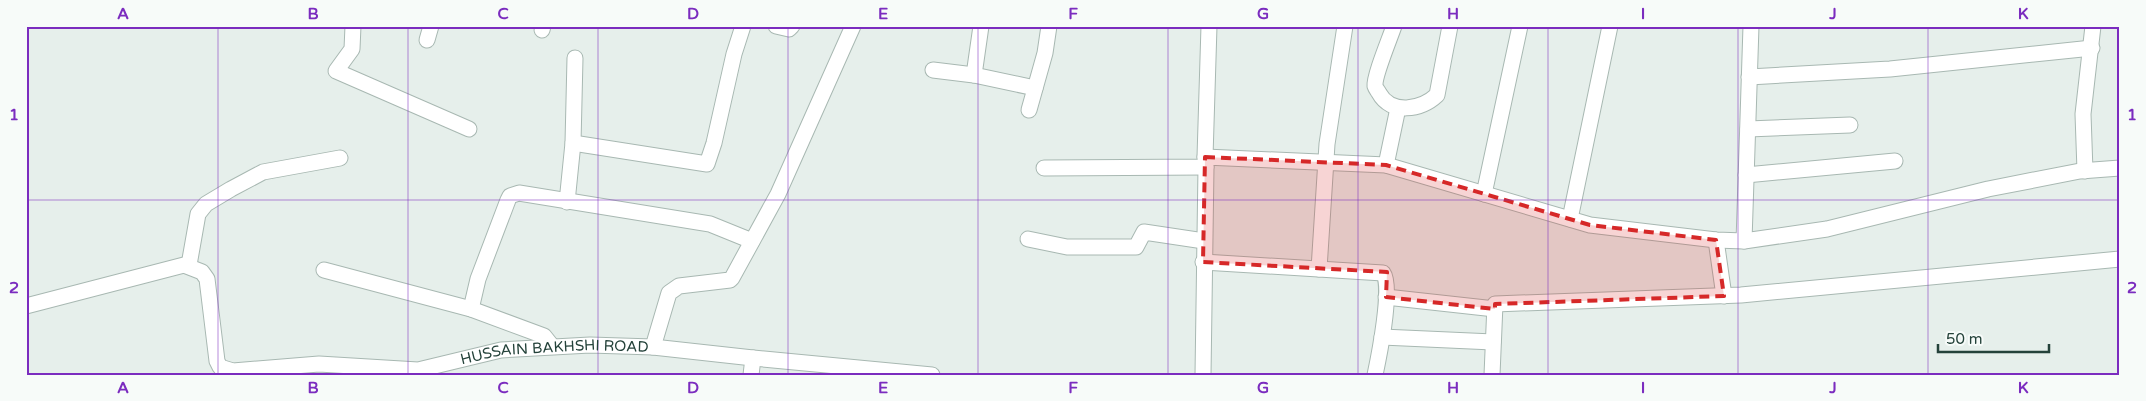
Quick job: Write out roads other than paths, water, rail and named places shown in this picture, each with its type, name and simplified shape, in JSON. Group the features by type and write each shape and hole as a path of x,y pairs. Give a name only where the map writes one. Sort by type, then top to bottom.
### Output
{"street":[{"path":"352,26 352,49 336,72 469,129"},
{"path":"573,143 707,164 714,143 734,54 743,26"},
{"path":"776,26 789,29 792,26"},
{"path":"653,347 669,293 679,286 730,280 778,194 853,26"},
{"path":"974,75 981,26"},
{"path":"1029,110 1045,53 1049,26"},
{"path":"1203,375 1203,262 1209,26"},
{"path":"1319,269 1326,162 1345,26"},
{"path":"1394,26 1375,86 1383,99 1398,108 1418,107 1429,102 1437,95 1450,26"},
{"path":"1484,194 1520,26"},
{"path":"1570,219 1610,26"},
{"path":"1744,241 1751,26"},
{"path":"2085,171 2083,114 2093,26"},
{"path":"1749,77 1890,69 2092,48"},
{"path":"567,202 573,143 575,58"},
{"path":"933,70 974,75 1035,88"},
{"path":"1386,165 1398,108"},
{"path":"1748,129 1850,125"},
{"path":"26,306 189,265 198,214 206,204 263,172 340,158"},
{"path":"1746,175 1895,160"},
{"path":"1044,168 1205,162 1326,162 1386,165 1590,224 1716,240 1744,241 1828,229 1988,189 2085,171 2120,168"},
{"path":"472,309 478,279 510,196 518,193 710,224 752,240"},
{"path":"1028,239 1067,247 1136,247 1144,232 1204,241"},
{"path":"1716,240 1724,296"},
{"path":"1492,375 1495,304 1724,296 2120,259"},
{"path":"1203,262 1380,272 1386,279 1386,297 1382,337 1375,375"},
{"name":"HUSSAIN BAKHSHI ROAD","path":"189,265 202,272 207,279 216,361 220,366 233,372 319,364 418,370 500,350 552,346 653,347 932,375"},
{"path":"324,270 472,309 544,336 552,346"},
{"path":"1386,297 1495,309"},
{"path":"1382,337 1493,342"},
{"path":"751,375 753,358"}]}
